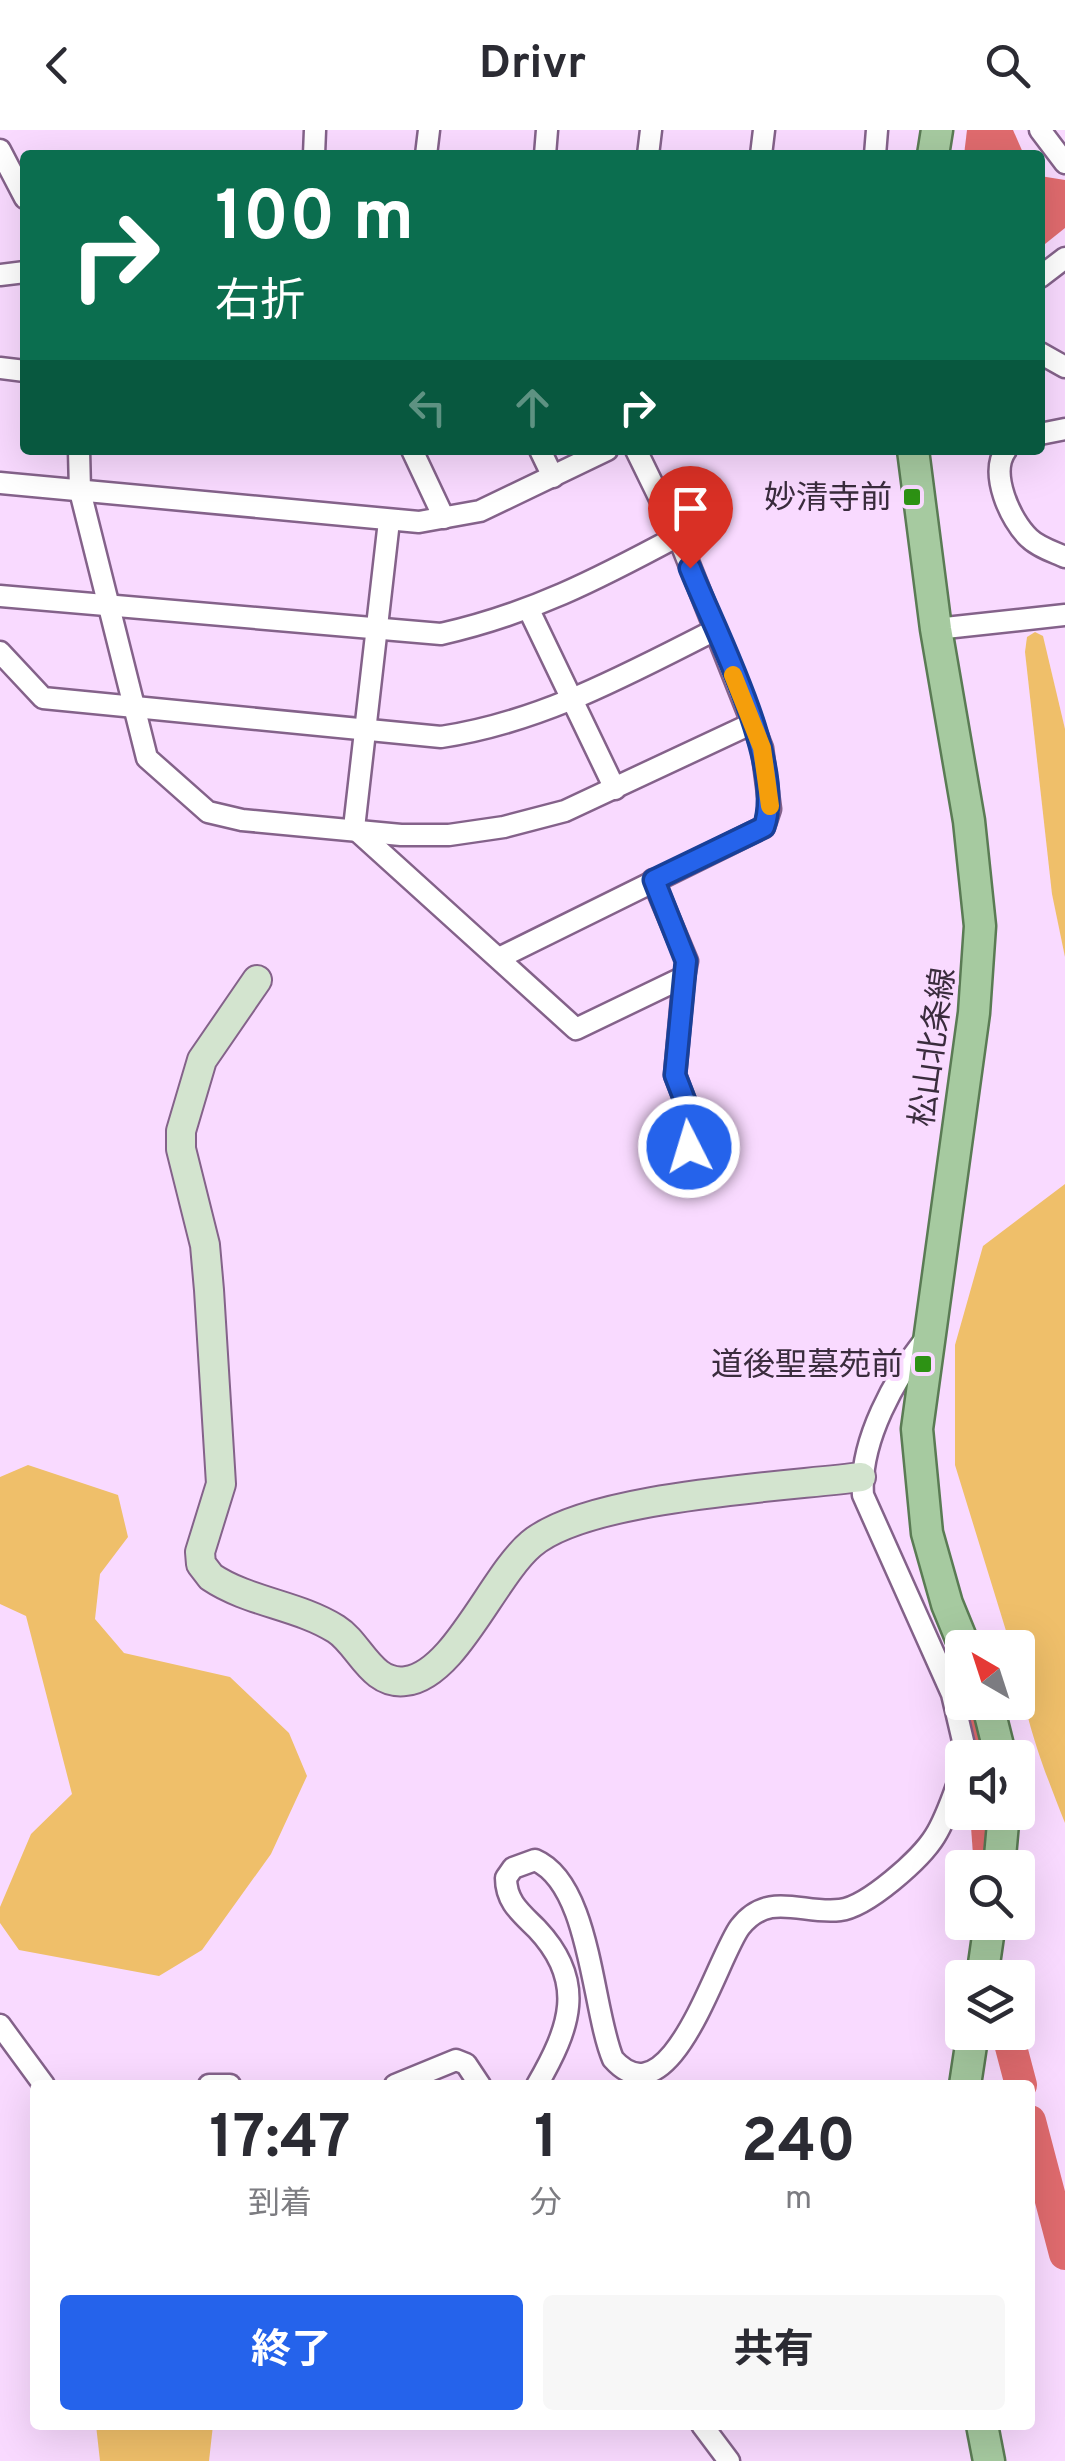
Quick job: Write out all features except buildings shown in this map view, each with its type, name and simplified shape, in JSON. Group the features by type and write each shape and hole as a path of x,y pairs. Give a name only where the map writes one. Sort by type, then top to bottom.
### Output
{"main road":[{"name":"松山北条線","path":"914,455 936,629 970,820 980,926 974,1013 917,1428 919,1480 935,1568 959,1630"},
{"path":"966,2080 970,2050"},
{"path":"983,2430 989,2461"}],"street":[{"path":"1040,130 1065,163"},
{"path":"10,156 20,184"},
{"path":"1045,273 1065,258"},
{"path":"79,455 80,492 146,758 208,812 242,820 400,835 468,833 565,811 753,724"},
{"path":"414,455 444,518"},
{"path":"542,455 553,477"},
{"path":"0,483 388,522 480,511 597,455"},
{"path":"499,958 764,827 770,809 762,748 678,536 638,455"},
{"path":"1002,455 1000,478 1016,523 1031,540 1065,558"},
{"path":"354,828 388,522"},
{"path":"0,596 442,634 529,610 678,536"},
{"path":"529,610 616,789"},
{"path":"936,629 1065,615"},
{"path":"0,652 43,698 441,737 498,729 572,700 715,630"},
{"path":"354,828 576,1029 684,977"},
{"path":"654,880 686,961 675,1075 700,1140 689,1147"},
{"path":"257,980 202,1060 182,1132 181,1149 205,1245 209,1290 221,1484 200,1552 201,1564 211,1577 338,1630 368,1665 385,1678 402,1682 437,1666 514,1562 556,1528 608,1509 862,1477"},
{"path":"928,1336 891,1392 862,1477 868,1513 956,1705 963,1740"},
{"path":"540,2080 562,2035 570,2000 568,1983 551,1946 511,1902 506,1878 512,1868 536,1860 556,1874 588,1952 613,2059 632,2072 647,2072 674,2056 730,1942 749,1918 774,1906 829,1911 858,1906 934,1838 945,1812"},
{"path":"0,2025 40,2080"},
{"path":"408,2080 456,2060 466,2064 477,2080"},
{"path":"706,2430 730,2461"}],"shaded area":[{"path":"967,130 1013,130 1022,150 965,150"},
{"path":"1045,177 1065,180 1065,228 1045,244"},
{"path":"1035,632 1043,636 1065,729 1065,957 1052,894 1025,652 1027,637"},
{"path":"1065,1184 1065,1823 1029,1720 1035,1720 1035,1630 1006,1630 955,1465 955,1345 983,1246"},
{"path":"28,1465 118,1495 128,1537 100,1574 95,1619 124,1653 230,1677 289,1733 307,1776 271,1854 202,1950 159,1976 19,1950 0,1923 0,1907 31,1834 72,1794 26,1616 0,1604 0,1477"},
{"path":"97,2430 212,2430 209,2461 100,2461"}],"waterway":[{"path":"979,1720 981,1740"},
{"path":"987,1830 989,1850"},
{"path":"1012,2050 1020,2080"},
{"path":"1035,2140 1065,2254"}],"slow traffic":[{"path":"733,675 762,748 770,806"}],"place":[{"name":"妙清寺前","path":"912,497"},
{"name":"道後聖墓苑前","path":"923,1364"}],"route":[{"path":"689,1147 700,1140 675,1075 686,961 654,880 764,827 770,809 762,748 690,568"}]}
